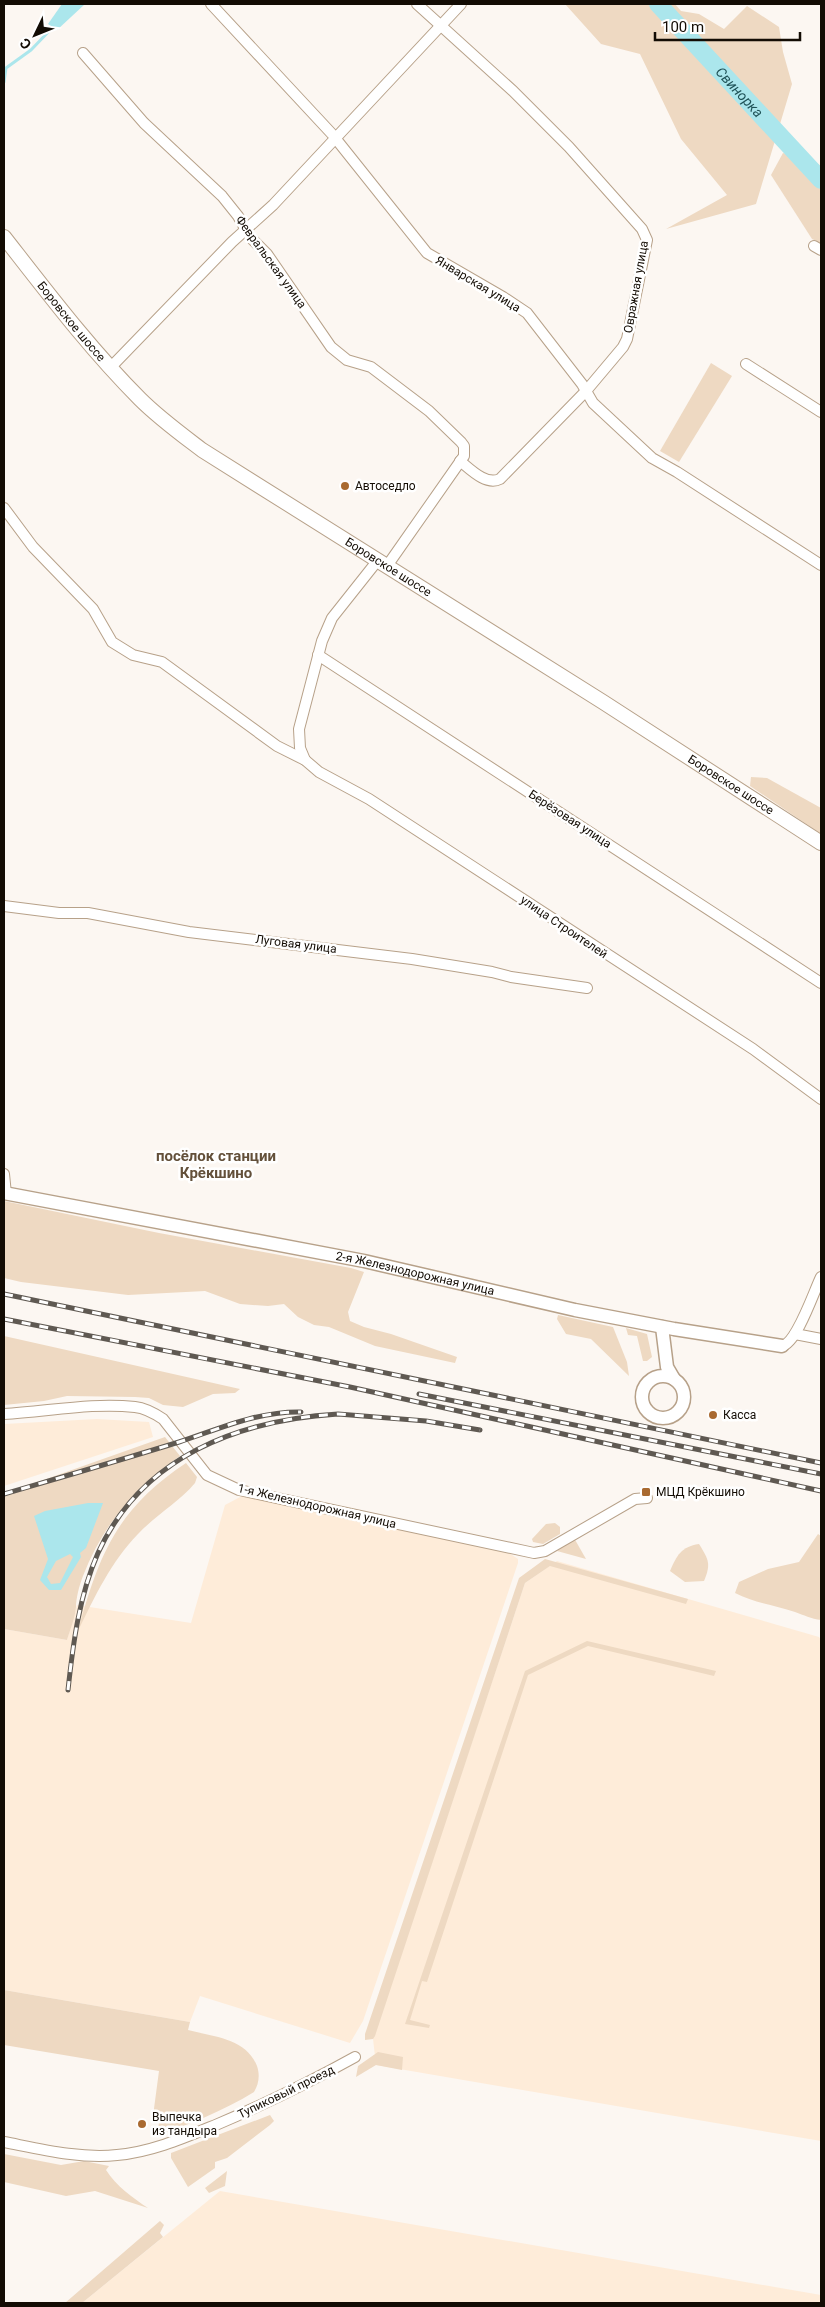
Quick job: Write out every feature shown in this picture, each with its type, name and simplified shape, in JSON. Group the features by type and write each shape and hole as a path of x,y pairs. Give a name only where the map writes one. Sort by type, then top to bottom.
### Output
{"main road":[{"name":"Боровское шоссе","path":"4,237 110,368 150,408 202,450 383,563 821,843"}],"street":[{"name":"Январская улица","path":"211,4 272,67 335,138 427,253 527,313 593,403 659,464 678,472 821,565"},
{"name":"Овражная улица","path":"417,4 513,91 562,140 645,234 647,240 627,339 623,347 586,392 500,479 492,481 483,478 462,459"},
{"path":"110,368 273,205 461,4"},
{"name":"Февральская улица","path":"83,53 144,123 222,196 238,216 245,231 266,254 331,347 347,360 371,367 429,411 464,446 462,459"},
{"path":"746,364 821,412"},
{"path":"304,760 300,748 299,729 318,655 332,618 383,563 462,459"},
{"name":"улица Строителей","path":"4,508 33,546 93,609 112,642 133,655 162,662 277,746 304,760 319,772 369,799 753,1049 821,1100"},
{"name":"Берёзовая улица","path":"318,655 821,983"},
{"name":"Луговая улица","path":"4,906 59,913 88,913 189,932 412,960 492,972 511,978 587,988"},
{"path":"4,1174 5,1194"},
{"name":"2-я Железнодорожная улица","path":"5,1194 355,1259 556,1306 662,1327 782,1346 791,1341 795,1334"},
{"path":"821,1276 795,1334 821,1340"},
{"path":"662,1327 664,1372"},
{"path":"664,1372 674,1379 684,1393 683,1404 672,1417 658,1418 647,1412 642,1400 642,1393 648,1382 664,1372"},
{"name":"1-я Железнодорожная улица","path":"4,1414 136,1407 154,1413 165,1421 207,1475 239,1490 534,1553 545,1551 625,1504 647,1498"},
{"name":"Тупиковый проезд","path":"4,2142 86,2155 131,2154 182,2139 273,2100 355,2057"}],"shaded area":[{"path":"565,4 675,4 681,11 699,14 724,29 747,6 779,27 783,52 792,84 756,204 666,229 727,195 681,139 640,54 601,44"},
{"path":"783,153 814,161 821,166 821,243 812,239 771,175"},
{"path":"711,363 732,376 679,462 660,451"},
{"path":"751,777 767,778 821,808 821,834 750,786"},
{"path":"4,1201 364,1272 348,1312 350,1321 457,1357 455,1363 375,1346 329,1327 314,1325 298,1317 284,1304 268,1306 240,1304 205,1291 128,1295 21,1282 4,1278"},
{"path":"558,1315 613,1327 627,1362 629,1376 591,1339 566,1334 557,1319"},
{"path":"626,1328 647,1334 652,1357 647,1361 643,1361 637,1336 628,1335"},
{"path":"4,1336 240,1389 235,1393 213,1394 183,1407 163,1405 149,1398 67,1396 44,1401 4,1405"},
{"path":"97,1419 149,1422 153,1437 4,1486 4,1424"},
{"path":"165,1437 180,1456 149,1480 135,1494 122,1508 100,1540 82,1580 77,1596 75,1615 67,1640 4,1629 4,1494"},
{"path":"186,1463 197,1477 195,1483 145,1527 128,1545 104,1580 78,1631 94,1579 114,1535 143,1498 162,1480"},
{"path":"242,1496 509,1553 518,1559 363,2021 350,2043 200,1996 190,2022 4,1990 4,1629 67,1640 77,1605 191,1623 225,1505"},
{"path":"555,1523 560,1527 560,1534 543,1544 533,1542 532,1539 546,1524"},
{"path":"818,1534 821,1536 821,1620 757,1602 735,1593 739,1582 768,1569 799,1562"},
{"path":"574,1538 586,1559 557,1551"},
{"path":"699,1544 708,1562 704,1581 685,1582 670,1571 680,1553 688,1547"},
{"path":"545,1559 688,1599 686,1604 550,1566 525,1583 375,2036 373,2039 365,2040 365,2034 519,1578"},
{"path":"557,1561 819,1637 821,1640 821,2141 376,2065 373,2039 525,1583"},
{"path":"587,1641 716,1671 714,1676 588,1646 528,1675 427,1982 422,1981 410,2020 430,2025 429,2028 405,2024 525,1671"},
{"path":"4,1990 190,2022 188,2030 228,2040 245,2050 257,2066 259,2076 257,2086 254,2092 218,2111 154,2136 161,2119 159,2116 153,2116 159,2071 4,2045"},
{"path":"378,2052 403,2057 402,2070 376,2065 356,2077 358,2066"},
{"path":"270,2115 274,2121 270,2125 227,2158 215,2162 215,2168 188,2187 171,2158 171,2153"},
{"path":"4,2154 61,2165 84,2161 109,2166 106,2170 115,2181 148,2208 95,2191 66,2196 4,2182"},
{"path":"227,2171 225,2186 209,2193 205,2188"},
{"path":"220,2191 821,2295 821,2303 82,2303"},
{"path":"160,2221 164,2225 160,2233 163,2237 82,2303 65,2303"}],"water":[{"path":"62,4 85,4 57,30 48,24"},
{"path":"88,1503 103,1503 86,1548 80,1553 81,1557 61,1590 49,1590 40,1580 48,1559 34,1516 45,1511","holes":["70,1554 73,1557 60,1583 51,1584 47,1577 56,1561"]}],"waterway":[{"name":"Свинорка","path":"658,4 821,180"},
{"path":"4,82 6,68 31,50 53,27"}],"railway":[{"path":"4,1294 821,1463"},
{"path":"4,1319 350,1387 821,1491"},
{"path":"419,1394 821,1474"},
{"path":"4,1494 157,1449 239,1422 269,1414 301,1412"},
{"path":"68,1690 81,1603 98,1553 117,1519 140,1491 167,1468 197,1449 230,1435 265,1425 301,1418 338,1414 426,1421 480,1430"}],"place":[{"name":"Автоседло","path":"345,486"},
{"name":"Касса","path":"713,1415"},
{"name":"МЦД Крёкшино","path":"646,1492"},
{"name":"Выпечка из тандыра","path":"142,2124"}],"district":[{"name":"посёлок станции Крёкшино","path":"216,1164"}]}
